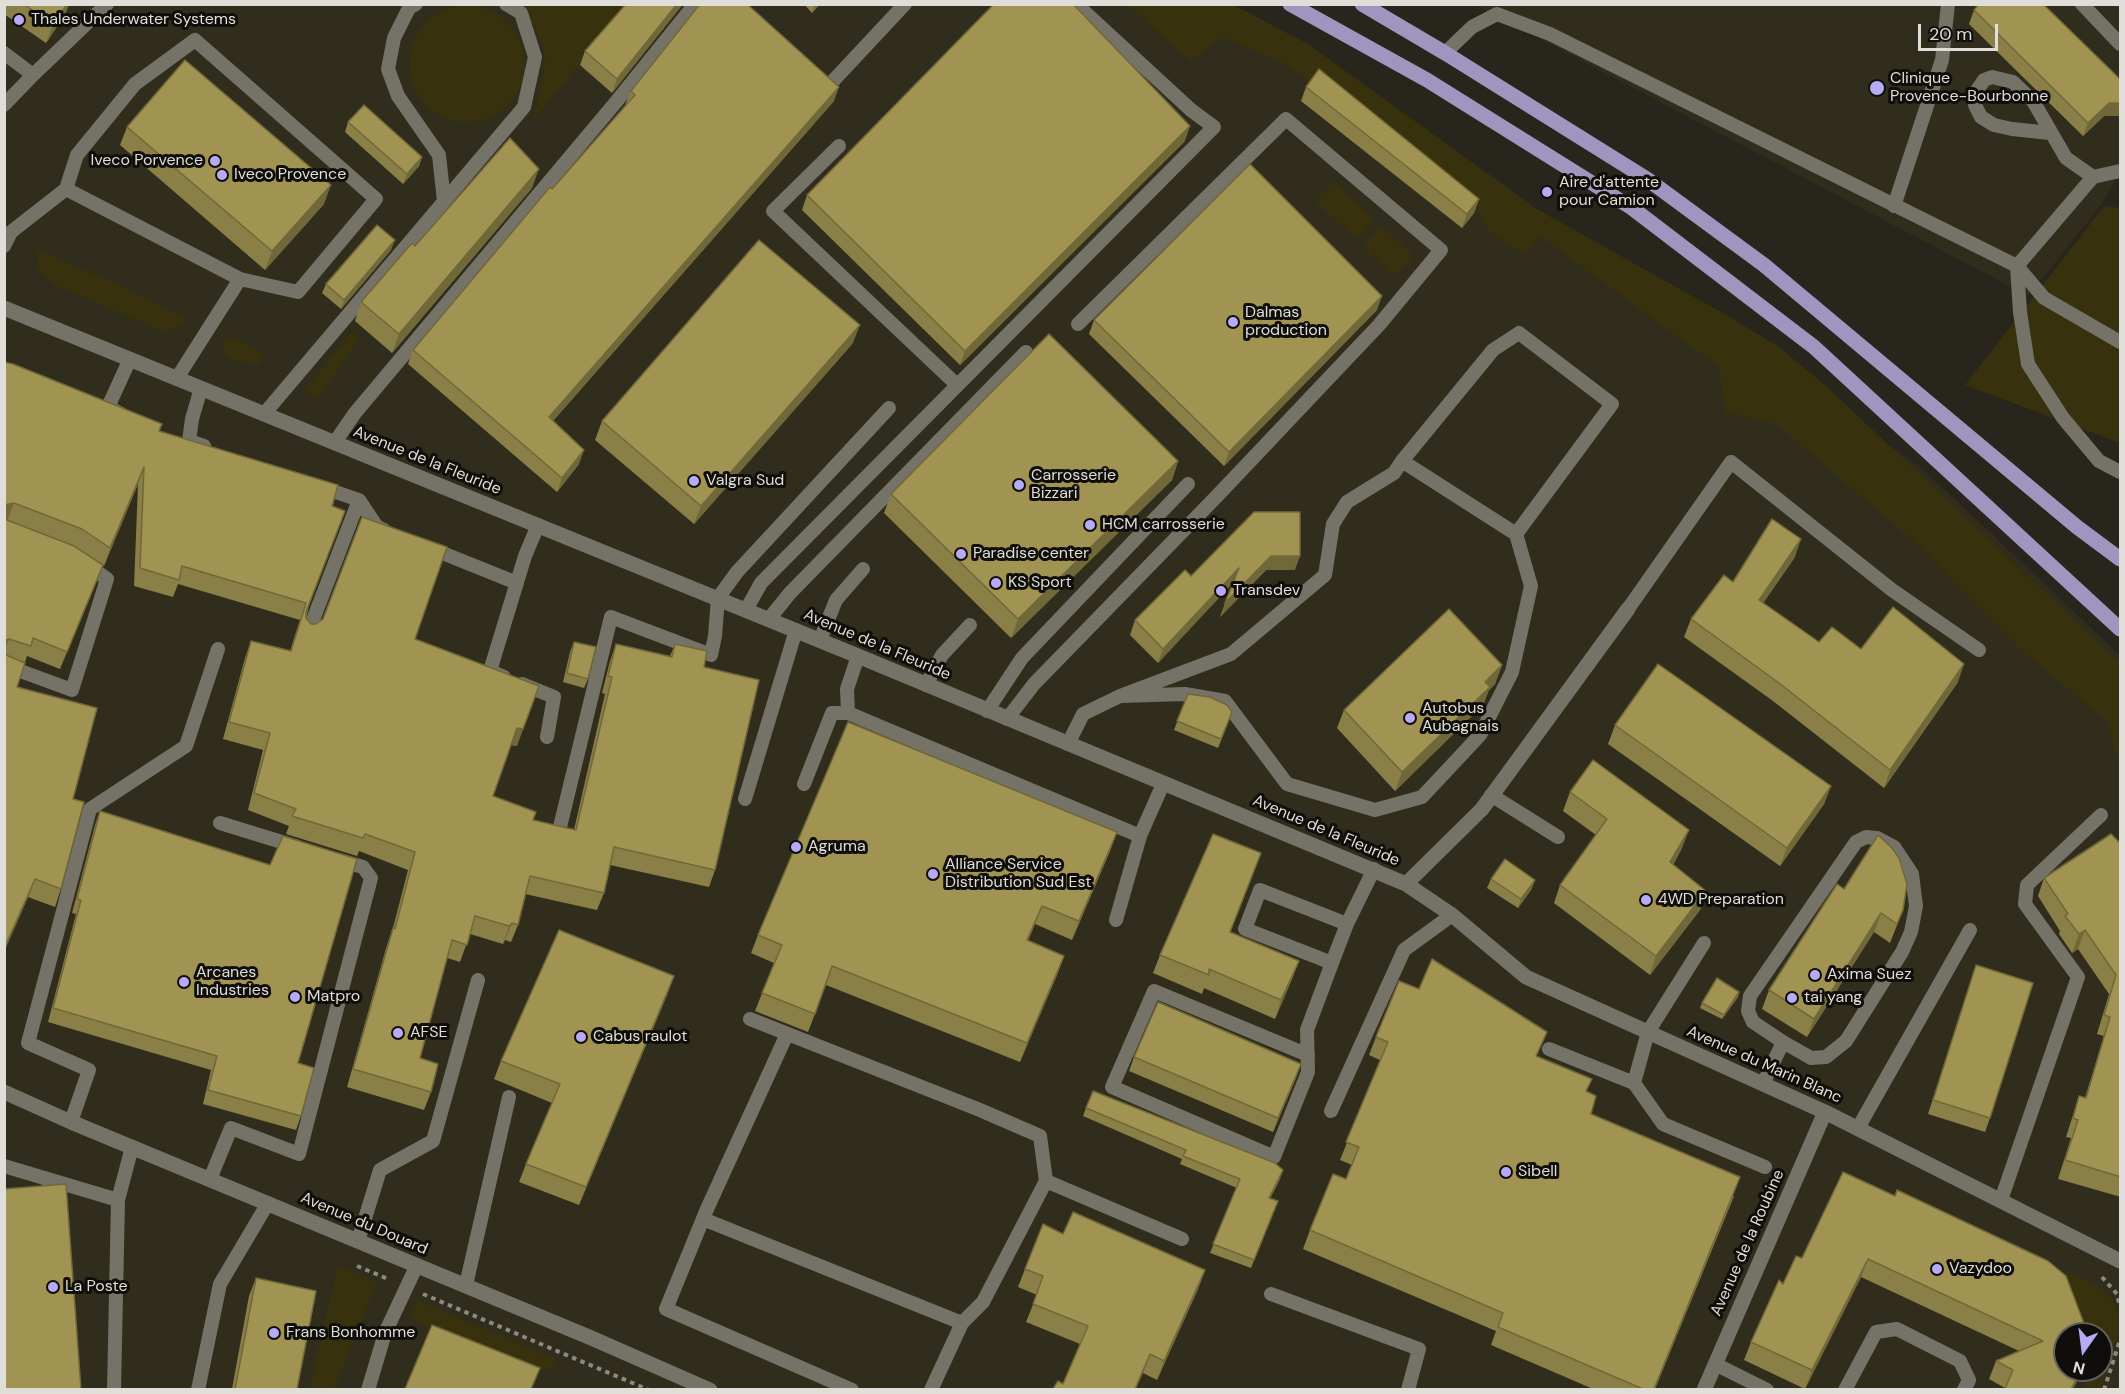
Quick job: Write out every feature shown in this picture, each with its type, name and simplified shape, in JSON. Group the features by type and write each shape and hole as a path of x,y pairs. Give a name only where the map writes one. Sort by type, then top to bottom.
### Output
{"main road":[{"path":"1290,4 1427,80 1632,208 1814,347 2121,628"},
{"path":"1362,4 1647,179 1755,259 2077,527 2121,559"}],"street":[{"name":"Avenue de la Fleuride","path":"4,308 718,598 1406,884 1482,808 1628,609"},
{"name":"Avenue du Marin Blanc","path":"1406,884 1452,915 1526,977 1825,1112 2121,1261"},
{"name":"Avenue du Douard","path":"4,1092 710,1389"},
{"name":"Avenue de la Roubine","path":"1704,1389 1825,1112"}],"lane":[{"path":"4,105 107,4"},
{"path":"416,4 409,8 394,38 388,69 398,96 439,155 444,201"},
{"path":"264,414 524,107 535,57 521,13 506,4"},
{"path":"335,442 355,413 616,102 695,4"},
{"path":"833,81 906,4"},
{"path":"746,610 761,583 1214,127 1191,110 1076,4"},
{"path":"1894,206 1942,60 1948,4"},
{"path":"2082,4 2121,44"},
{"path":"1445,53 1472,27 1497,14 1550,34 2017,266 2044,298 2121,342"},
{"path":"4,246 11,232 66,189 77,156 135,84 195,40 376,199 298,292 240,279 66,189"},
{"path":"4,53 33,75"},
{"path":"2050,133 1994,125 1981,117 1975,105 1976,92 1984,80 1992,77 2013,82 2033,101 2066,158 2093,177"},
{"path":"1008,719 1034,684 1379,325 1441,250 1286,119 1078,324"},
{"path":"839,146 773,211 957,385"},
{"path":"2121,171 2093,177 2017,266 2020,312 2028,364 2063,418 2099,461 2121,472"},
{"path":"177,378 240,279"},
{"path":"1068,744 1083,714 1120,696 1232,654 1325,574 1333,524 1347,502 1394,473 1493,350 1519,333 1612,404 1516,534"},
{"path":"769,619 790,592 1026,352"},
{"path":"130,359 108,407 137,423"},
{"path":"201,388 192,418 189,441 212,449"},
{"path":"558,835 611,617 711,655 718,598 737,573 889,408"},
{"path":"1120,696 1185,694 1225,701 1287,784 1375,810 1422,797 1480,735 1512,672 1531,586 1516,534 1402,461"},
{"path":"1628,609 1731,462 1892,590 1979,650"},
{"path":"302,480 358,500 377,527 398,536"},
{"path":"987,711 1022,658 1188,484"},
{"path":"308,633 358,500"},
{"path":"538,525 525,556 490,671 554,697 547,737"},
{"path":"420,544 517,583"},
{"path":"4,665 72,690 107,579 72,555"},
{"path":"820,640 836,600 863,569"},
{"path":"926,685 942,655 970,625"},
{"path":"745,799 795,630"},
{"path":"71,1122 89,1070 28,1043 90,809 186,746 218,649"},
{"path":"848,713 847,689 858,656"},
{"path":"804,784 832,713 848,713 1140,836"},
{"path":"1116,920 1140,836 1163,784"},
{"path":"1491,795 1558,837"},
{"path":"2001,1200 2078,977 2025,904 2027,885 2101,815"},
{"path":"220,822 308,850"},
{"path":"1866,837 1877,838 1894,848 1912,874 1916,906 1911,932 1902,952 1846,1041 1826,1057 1811,1058 1783,1042 1753,1022 1748,1011 1750,996 1856,842 1866,837"},
{"path":"210,1179 231,1128 299,1154 371,878 363,867 330,857"},
{"path":"1308,1055 1154,991 1112,1087 1274,1157 1308,1072 1308,1055 1307,1030 1347,924 1374,869"},
{"path":"1332,963 1245,929 1260,890 1347,924"},
{"path":"1331,1110 1404,950 1452,915"},
{"path":"1858,1128 1970,930"},
{"path":"1634,1083 1648,1032 1704,943"},
{"path":"358,1241 380,1170 433,1141 478,980"},
{"path":"750,1019 1040,1136 1046,1181 983,1302 962,1323 931,1389"},
{"path":"787,1034 703,1219 666,1309 852,1389"},
{"path":"1763,1084 1783,1042"},
{"path":"1549,1049 1634,1083 1663,1124 1765,1167"},
{"path":"466,1285 509,1096"},
{"path":"114,1389 118,1200 132,1147"},
{"path":"4,1166 118,1200"},
{"path":"1046,1181 1182,1239"},
{"path":"198,1389 220,1284 268,1203"},
{"path":"703,1219 962,1323"},
{"path":"368,1389 385,1333 417,1265"},
{"path":"1271,1294 1419,1349 1408,1389"},
{"path":"1845,1389 1876,1332 1897,1329 1960,1361 1969,1380 1964,1389"},
{"path":"1715,1364 1759,1388"}],"path":[{"path":"2099,1273 2117,1294 2121,1307"},
{"path":"2104,1389 2121,1340"}],"shaded area":[{"path":"5,5 1208,5 1858,423 1924,470 2120,655 2120,1389 5,1390"},
{"path":"519,5 627,5 533,121 545,58 542,42 532,21"},
{"path":"1128,5 1234,5 1308,44 1537,209 1779,347 1826,386 2120,663 2120,755 2112,747 2110,724 2018,647 1917,544 1776,424 1725,412 1719,367 1540,236 1526,255 1488,231 1472,194 1287,65 1223,37 1190,61"},
{"name":"Clinique Provence-Bourbonne","path":"1476,5 2120,5 2120,171 2102,204 2028,296"},
{"path":"467,6 489,11 508,23 520,42 525,64 520,86 508,105 489,117 467,122 445,117 426,105 414,86 409,64 414,42 426,23 445,11"},
{"path":"1334,181 1375,220 1357,239 1315,202"},
{"path":"2104,206 2120,208 2120,443 1965,385"},
{"path":"1381,226 1411,253 1411,260 1397,273 1391,274 1363,247"},
{"path":"37,249 117,284 188,320 165,332 53,284 38,268"},
{"path":"352,332 359,339 319,398 304,391"},
{"path":"226,337 234,338 264,353 259,364 237,362 225,356"},
{"path":"338,1265 377,1282 335,1389 309,1389"},
{"path":"2065,1270 2094,1284 2109,1295 2118,1312 2119,1331 2113,1349 2113,1322 2073,1322 2060,1288"},
{"path":"417,1300 556,1359 552,1368 540,1370 534,1387 497,1379 478,1348 409,1319"},
{"path":"2086,1382 2102,1382 2100,1389 2084,1389"}],"building":[{"path":"24,4 67,4 53,25"},
{"path":"626,4 677,4 617,79 585,51"},
{"path":"700,4 747,4 839,87 549,417 584,450 562,478 413,350 550,187 552,189 635,95 631,91"},
{"path":"994,4 1073,4 1190,126 965,351 807,195"},
{"path":"1979,4 2043,4 2121,80 2121,103 2109,103 2088,123 1974,10"},
{"name":"Iveco Provence","path":"185,60 331,185 272,251 127,127"},
{"path":"1319,69 1479,199 1467,214 1306,87"},
{"path":"364,105 422,157 407,174 348,122"},
{"path":"510,138 539,169 399,334 361,302 412,243 415,246"},
{"name":"Dalmas production","path":"1250,164 1382,296 1229,452 1094,320"},
{"path":"377,225 395,240 344,300 326,284"},
{"path":"759,240 860,325 701,506 602,421"},
{"path":"1049,334 1178,461 1018,619 891,494"},
{"path":"4,362 162,424 159,431 338,485 332,506 345,511 306,612 306,618 311,624 316,624 323,619 362,517 447,547 415,639 539,686 523,729 517,728 493,796 536,812 533,820 576,830 612,677 608,676 616,644 672,657 675,644 707,651 704,667 759,680 715,870 614,847 604,893 530,876 518,925 512,923 509,926 475,916 467,945 452,940 420,1058 438,1064 431,1092 353,1069 393,928 395,929 415,852 365,834 363,838 292,816 296,809 254,793 270,733 229,722 251,641 291,651 306,603 182,566 179,580 140,568 144,467 110,548 82,529 14,503 4,505"},
{"name":"Transdev","path":"1254,512 1300,512 1300,556 1271,556 1225,603 1239,568 1163,649 1135,620 1185,570 1191,576"},
{"path":"4,518 74,546 103,565 67,652 33,638 31,646 9,639 4,641"},
{"path":"1772,519 1801,539 1759,600 1819,642 1832,627 1861,649 1893,607 1964,664 1890,770 1779,683 1691,619 1724,575 1733,582"},
{"path":"1449,609 1502,665 1485,682 1490,687 1402,772 1344,710"},
{"path":"574,642 596,647 588,679 567,673"},
{"path":"4,654 25,663 17,687 97,708 73,799 84,802 61,889 35,879 4,949"},
{"path":"1658,664 1831,786 1787,848 1615,725"},
{"path":"1188,694 1210,697 1227,705 1232,712 1221,739 1177,721"},
{"path":"848,722 1117,832 1079,921 1042,906 1027,940 1064,956 1027,1043 832,966 815,1014 762,993 782,945 758,935"},
{"path":"1593,760 1689,830 1670,862 1706,891 1656,956 1560,885 1607,819 1570,792"},
{"path":"100,811 270,865 283,836 357,859 298,1063 314,1068 301,1116 208,1090 217,1056 53,1008 81,900 77,899"},
{"path":"1213,834 1261,853 1230,932 1299,961 1281,1000 1209,969 1209,975 1160,955"},
{"path":"2111,834 2121,844 2121,1177 2065,1160 2078,1120 2073,1118 2079,1096 2086,1098 2110,1017 2104,1015 2116,975 2085,930 2079,934 2065,916 2068,914 2044,878"},
{"name":"Axima Suez","path":"1878,835 1899,858 1907,884 1903,910 1897,924 1881,913 1814,1019 1769,990 1837,884 1844,889"},
{"path":"1505,859 1535,880 1521,899 1491,879"},
{"name":"Cabus raulot","path":"559,930 674,976 586,1187 526,1164 560,1084 501,1061"},
{"name":"Sibell","path":"1432,959 1547,1032 1536,1056 1592,1079 1586,1091 1596,1096 1591,1114 1740,1177 1654,1389 1643,1389 1498,1327 1503,1313 1310,1230 1333,1174 1346,1179 1359,1147 1346,1142 1388,1042 1376,1037 1399,981 1419,989"},
{"path":"1976,965 2033,983 1990,1118 1933,1100"},
{"path":"1717,978 1739,992 1724,1015 1702,1003"},
{"path":"1158,1002 1301,1064 1278,1118 1134,1057"},
{"path":"1093,1091 1275,1163 1283,1170 1269,1198 1278,1201 1254,1260 1213,1244 1240,1179 1183,1156 1186,1150 1086,1108"},
{"path":"1843,1172 1895,1196 1897,1190 2048,1261 2066,1276 2083,1322 2053,1322 2053,1382 2075,1382 2071,1389 2005,1389 2013,1370 1996,1361 2043,1341 1868,1259 1812,1370 1751,1342 1779,1280 1783,1284 1796,1256 1802,1258"},
{"path":"66,1184 81,1389 4,1389 4,1189"},
{"path":"1073,1212 1205,1270 1164,1361 1150,1354 1135,1389 1053,1389 1058,1381 1063,1384 1088,1326 1033,1304 1043,1276 1025,1269 1043,1224 1063,1234"},
{"path":"256,1278 316,1291 297,1389 235,1389"},
{"path":"432,1325 540,1368 531,1389 405,1389"}],"place":[{"name":"Thales Underwater Systems","path":"19,20"},
{"name":"Clinique Provence-Bourbonne","path":"1877,88"},
{"name":"Iveco Porvence","path":"215,161"},
{"name":"Iveco Provence","path":"222,175"},
{"name":"Aire d'attente pour Camion","path":"1547,192"},
{"name":"Dalmas production","path":"1233,322"},
{"name":"Valgra Sud","path":"694,481"},
{"name":"Carrosserie Bizzari","path":"1019,485"},
{"name":"HCM carrosserie","path":"1090,525"},
{"name":"Paradise center","path":"961,554"},
{"name":"KS Sport","path":"996,583"},
{"name":"Transdev","path":"1221,591"},
{"name":"Autobus Aubagnais","path":"1410,718"},
{"name":"Agruma","path":"796,847"},
{"name":"Alliance Service Distribution Sud Est","path":"933,874"},
{"name":"4WD Preparation","path":"1646,900"},
{"name":"Axima Suez","path":"1815,975"},
{"name":"Arcanes Industries","path":"184,982"},
{"name":"Matpro","path":"295,997"},
{"name":"tai yang","path":"1792,998"},
{"name":"AFSE","path":"398,1033"},
{"name":"Cabus raulot","path":"581,1037"},
{"name":"Sibell","path":"1506,1172"},
{"name":"Vazydoo","path":"1937,1269"},
{"name":"La Poste","path":"53,1287"},
{"name":"Frans Bonhomme","path":"274,1333"}]}
